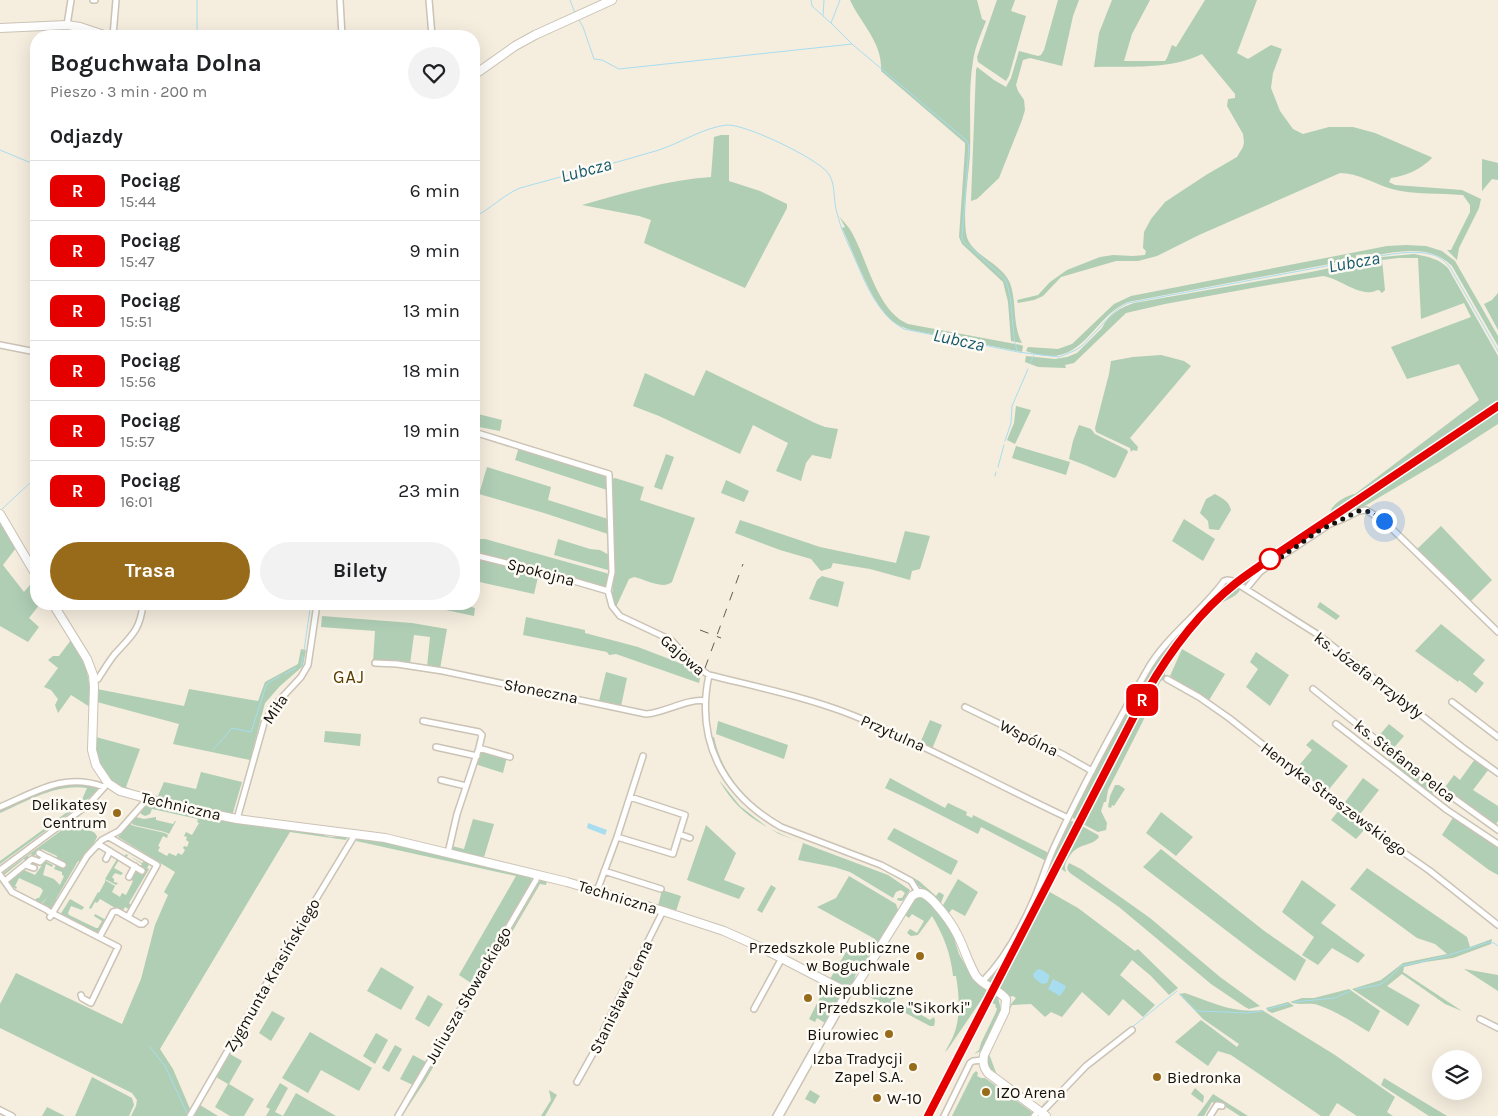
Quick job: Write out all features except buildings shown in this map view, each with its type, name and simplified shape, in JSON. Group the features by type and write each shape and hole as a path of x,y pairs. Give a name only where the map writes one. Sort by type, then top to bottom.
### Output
{"street":[{"path":"67,25 71,0"},
{"path":"113,30 116,0"},
{"path":"340,0 342,30"},
{"path":"429,0 432,30"},
{"path":"480,71 515,46 535,35 612,0"},
{"path":"0,28 67,25 89,30"},
{"path":"0,345 30,351"},
{"path":"480,434 609,474 612,572 608,590"},
{"path":"1246,589 1271,564 1320,530 1359,511 1366,510 1379,517 1394,530 1498,632"},
{"path":"2,517 30,565"},
{"name":"Spokojna","path":"480,556 608,590"},
{"name":"ks. Józefa Przybyły","path":"1092,771 1147,670 1163,646 1209,600 1224,581 1230,580 1317,634 1498,773"},
{"name":"Gajowa","path":"608,590 612,606 620,616 671,640 694,665 709,675 705,700 707,732 713,754 730,784 747,802 768,820 781,827 869,860 908,879 914,884 918,892 929,897 950,921 976,976 982,982"},
{"path":"0,870 89,804 106,785 93,757 94,680 87,659 57,610"},
{"path":"94,680 98,679 114,656 134,634 141,619 142,610"},
{"name":"Miła","path":"237,819 264,723 274,706 301,677 308,665 316,610"},
{"name":"Słoneczna","path":"375,663 397,664 443,671 646,714 705,700"},
{"name":"Przytulna","path":"709,675 810,701 850,715 938,753 1068,818"},
{"name":"Henryka Straszewskiego","path":"1167,679 1199,697 1229,718 1366,827 1430,871 1498,925"},
{"name":"ks. Stefana Pelca","path":"1313,689 1408,765 1498,830"},
{"path":"1452,702 1498,737"},
{"name":"Wspólna","path":"965,707 1062,754 1092,771"},
{"path":"423,721 482,734 477,756 457,814 448,853"},
{"name":"ks. Stefana Pelca","path":"1336,724 1447,810 1498,844"},
{"path":"436,747 477,756"},
{"path":"479,748 510,757"},
{"path":"597,891 617,837 643,756"},
{"path":"1092,771 1051,853 1024,920 1000,961 982,982 1003,995 1007,1004 1006,1011 983,1060 988,1073 1040,1114 1086,1066 1132,1030"},
{"path":"441,780 466,786"},
{"name":"Techniczna","path":"0,807 52,785 65,781 79,781 106,785 146,799 237,819 385,838 537,874 724,931 782,958 840,989 848,991"},
{"path":"617,837 672,854 679,834 685,815 630,797"},
{"path":"49,913 87,856 102,840 119,831 146,799"},
{"name":"Zygmunta Krasińskiego","path":"190,1116 353,839 354,833"},
{"path":"679,834 690,838"},
{"path":"109,837 157,865 128,917"},
{"path":"98,844 142,871"},
{"path":"106,859 110,851"},
{"path":"39,853 62,865"},
{"path":"5,881 32,859 40,862 46,857"},
{"path":"25,865 34,868"},
{"path":"129,877 135,866"},
{"path":"604,871 662,889"},
{"path":"0,874 12,892 49,913 116,944 118,948 91,1003 82,998 82,995"},
{"name":"Juliusza Słowackiego","path":"398,1116 516,915 536,880 537,874"},
{"path":"776,1116 780,1113 835,1014 847,997 848,991 856,986 908,900 918,892"},
{"path":"100,936 113,912 117,911 142,924 145,922"},
{"name":"Stanisława Lema","path":"577,1082 601,1039 604,1029 663,911"},
{"path":"754,1009 782,958"},
{"path":"1480,1019 1498,1028"},
{"path":"944,1116 970,1063 973,1060 983,1060"},
{"path":"1210,1116 1217,1105 1222,1106"},
{"path":"0,1110 12,1116"}],"green space":[{"path":"850,0 977,0 982,19 986,21 975,51 971,72 970,153 965,211 966,232 972,246 1001,271 1010,283 1017,329 1022,343 1011,341 1008,302 1003,282 962,244 959,237 965,143 881,71 879,51"},
{"path":"997,0 1015,0 1011,11 1026,16 1006,81 978,62 977,57"},
{"path":"1058,0 1079,0 1073,16 1062,66 1030,58 1023,60 1016,85 1024,100 1025,110 1022,120 999,178 977,199 971,201 977,67 1006,87 1011,78 1019,51 1038,56 1044,50"},
{"path":"1112,0 1150,0 1132,34 1124,61 1165,61 1172,45 1176,47 1205,0 1257,0 1237,53 1248,59 1271,45 1282,49 1273,73 1271,88 1280,111 1293,129 1303,134 1329,127 1353,127 1375,133 1432,158 1418,169 1402,176 1391,178 1389,182 1395,185 1462,190 1481,199 1479,208 1459,248 1457,260 1447,250 1451,250 1470,212 1470,205 1463,195 1401,191 1347,173 1340,173 1199,235 1157,256 1138,261 1116,261 1061,277 1043,296 1018,303 1017,300 1038,295 1050,282 1067,270 1100,257 1145,255 1146,251 1143,248 1144,232 1151,219 1165,202 1237,157 1243,147 1243,134 1227,106 1228,99 1235,98 1235,94 1202,54 1176,63 1163,65 1094,67 1099,33"},
{"path":"729,135 729,181 760,191 787,204 787,208 745,288 644,243 651,220 582,205 662,184 711,177 714,137"},
{"path":"1482,159 1498,163 1498,180 1492,179 1482,191"},
{"path":"839,216 855,239 880,295 887,307 897,317 908,324 1021,345 1023,346 1022,352 911,330 893,322 878,304 864,278 842,228 845,227"},
{"path":"1387,246 1426,246 1442,251 1455,261 1498,336 1498,346 1452,266 1433,254 1412,251 1367,257 1366,254 1356,255 1356,259 1128,302 1115,310 1084,341 1061,355 1045,356 1026,351 1028,347 1058,349 1072,344 1114,304 1131,296"},
{"path":"1414,254 1437,260 1448,268 1498,356 1498,404 1297,539 1295,537 1325,518 1334,505 1346,497 1355,494 1479,400 1459,364 1407,379 1391,347 1471,317 1464,303 1421,319 1418,258 1382,260 1385,290 1382,293 1379,290 1371,292 1359,291 1323,276 1165,304 1126,313 1074,363 1065,365 1066,368 1038,367 1025,362 1026,356 1055,359 1077,353 1102,328 1111,315 1134,303 1311,272 1382,257"},
{"path":"1498,293 1498,330 1484,304 1492,300"},
{"path":"1161,355 1184,361 1191,366 1130,438 1138,447 1137,451 1133,450 1131,452 1130,448 1096,432 1095,428 1111,361"},
{"path":"706,370 815,423 838,429 831,459 812,455 806,463 801,481 776,471 788,443 753,425 740,454 659,416 633,406 645,373 694,396"},
{"path":"1016,406 1031,410 1015,444 1007,440 1014,423"},
{"path":"1498,409 1498,424 1363,507 1320,529 1245,587 1239,583"},
{"path":"480,414 502,420 500,431 480,427"},
{"path":"1079,425 1091,429 1095,434 1127,450 1128,452 1116,477 1114,478 1069,459"},
{"path":"1016,446 1070,462 1066,475 1012,458"},
{"path":"519,447 604,475 607,478 607,490 515,460"},
{"path":"666,454 674,457 662,490 654,487"},
{"path":"487,467 551,487 548,500 608,519 608,534 480,494"},
{"path":"615,478 644,487 640,500 695,518 672,582 663,585 634,577 629,579 616,607 612,596 614,571 612,479"},
{"path":"726,480 749,491 744,502 721,493"},
{"path":"1215,494 1227,502 1231,510 1219,530 1209,529 1208,521 1200,513 1206,499"},
{"path":"1184,519 1215,539 1203,561 1172,541"},
{"path":"740,520 820,547 896,563 905,531 930,536 920,569 912,571 910,580 870,569 833,563 831,568 821,571 811,559 780,550 735,533"},
{"path":"0,521 16,548 3,565 24,592 30,585 30,610 35,610 29,618 39,627 28,642 0,626"},
{"path":"1441,526 1492,580 1469,603 1416,550"},
{"path":"480,539 609,575 605,587 543,569 480,554"},
{"path":"558,539 590,549 600,550 609,555 609,569 554,555"},
{"path":"480,559 539,573 534,594 480,582"},
{"path":"822,576 844,582 838,607 809,599 817,580"},
{"path":"1228,581 1233,583 1194,620 1165,657 1140,700 1078,821 1073,818 1072,814 1157,657"},
{"path":"1236,586 1240,590 1238,593 1214,607 1193,629 1170,664 1165,673 1165,678 1160,682 1143,721 1108,790 1106,802 1104,802 1101,811 1107,823 1106,830 1098,832 1081,823 1126,734 1162,669 1183,640 1197,624 1212,608"},
{"path":"1320,602 1340,616 1336,620 1317,607"},
{"path":"446,610 475,610 474,616"},
{"path":"322,616 412,623 447,629 440,669 427,667 430,637 414,635 410,664 373,662 375,631 321,627"},
{"path":"526,617 585,630 585,633 638,647 690,667 701,674 699,683 616,654 609,655 607,652 523,635"},
{"path":"1441,624 1485,660 1473,674 1484,683 1476,693 1415,651"},
{"path":"71,640 86,667 90,688 90,707 71,695 58,713 55,705 58,699 51,690 44,687 58,668 48,660 53,656 59,656"},
{"path":"301,649 306,650 303,666 280,686 265,703 250,760 173,744 179,724 97,702 97,689 184,706 189,689 258,701 265,682 298,664"},
{"path":"1182,649 1225,674 1208,702 1170,676"},
{"path":"1256,652 1289,675 1270,706 1246,687 1258,669 1250,662"},
{"path":"606,672 627,678 621,706 599,701"},
{"path":"930,720 942,725 932,749 920,743"},
{"path":"718,721 788,745 784,759 716,734"},
{"path":"1389,724 1404,736 1392,750 1377,738"},
{"path":"325,731 361,734 360,746 324,742"},
{"path":"96,737 140,749 126,787 133,790 120,789 102,772 95,754"},
{"path":"714,737 724,765 740,789 761,809 785,825 785,827 764,815 738,790 725,771 714,749 710,738"},
{"path":"1312,739 1348,766 1326,793 1295,770 1312,750 1306,745"},
{"path":"484,750 507,757 503,773 475,764 479,752"},
{"path":"1393,755 1437,788 1431,796 1388,762"},
{"path":"1475,759 1489,769 1473,790 1498,806 1498,821 1495,826 1443,790 1454,775 1460,780"},
{"path":"201,772 242,782 232,816 157,798 164,782 196,789"},
{"path":"890,778 945,808 948,803 967,812 966,815 972,818 973,815 1047,852 1046,861 981,827 978,834 885,788"},
{"path":"1363,778 1379,790 1357,818 1343,805"},
{"path":"719,780 740,806 767,827 745,812 727,792"},
{"path":"72,782 100,787 85,802 0,864 0,861 81,802 87,788 65,788 31,798 0,813 0,809 49,787"},
{"path":"1115,785 1125,789 1111,808 1108,807"},
{"path":"151,803 252,825 311,832 331,837 348,836 346,840 290,832 160,1049 173,1069 190,1109 186,1116 131,1116 137,1100 132,1093 0,1028 0,1004 16,973 122,1024 141,979 155,925 168,895 164,892 175,872 118,837 130,824 165,833 168,835 167,838 163,836 158,846 160,847 158,851 167,856 169,853 176,856 178,853 182,855 185,850 184,846 187,847 189,842 186,840 187,837 184,836 186,832 192,835 199,823 197,822 198,819 152,809 150,814 145,816 141,814 141,811"},
{"path":"1340,809 1365,829 1356,839 1331,820"},
{"path":"1161,812 1193,837 1176,856 1146,833"},
{"path":"1454,816 1498,846 1498,875 1442,835"},
{"path":"136,817 144,819 156,817 156,820 173,824 176,821 169,834 134,825 131,823"},
{"path":"473,819 494,824 484,857 504,862 503,864 452,850 452,846 464,849"},
{"path":"73,822 95,833 97,837 81,862 78,861 56,899 58,900 52,910 42,904 48,896 41,904 34,901 39,898 43,891 41,888 19,878 15,886 17,887 16,889 9,882 24,870 35,875 45,861 53,865 52,867 46,864 43,875 54,879 60,885 64,876 62,872 54,869 56,865 63,866 56,860 57,856 42,849 40,852 42,857 35,854 34,857 31,854 28,856 29,859 26,861 24,859 4,875 3,873"},
{"path":"1068,822 1077,823 1015,944 991,985 988,983 988,979 1005,956 1043,879"},
{"path":"706,825 736,853 724,880 745,888 739,899 687,880"},
{"path":"1080,825 1099,837 1073,852 1066,863 1066,872 1061,869 1048,891 1078,908 1135,951 1138,949 1178,988 1169,995 1132,960 1120,975 1155,1005 1143,1017 1123,999 1109,1016 1082,992 1062,1017 1051,1012 1045,1017 1031,1004 1012,1005 1008,1013 1011,1004 1016,998 1013,996 1008,997 996,988"},
{"path":"767,827 778,832 803,843 779,834"},
{"path":"894,828 958,861 951,875 887,839"},
{"path":"358,838 379,840 532,877 531,884 477,977 475,976 471,983 459,975 516,876 356,841"},
{"path":"803,843 888,875 910,890 905,900 897,900 902,898 905,893 901,890 896,892 893,898 850,872 798,860"},
{"path":"1161,849 1263,930 1306,960 1295,981 1143,867"},
{"path":"861,853 919,881 936,896 939,892 944,895 941,903 911,879 860,855"},
{"path":"130,856 142,863 145,860 150,863 147,868 149,869 129,903 132,906 130,910 125,907 122,912 100,899 97,903 95,902 91,909 89,908 105,880 115,886 112,892 120,897 122,893 126,895 133,881 130,879 142,864"},
{"path":"117,859 119,860 114,868 123,873 121,875 115,873 112,877 114,882 118,883 116,885 105,879"},
{"path":"1069,863 1081,869 1150,918 1220,977 1260,1006 1249,1009 1211,984 1119,907 1070,873 1067,868"},
{"path":"1367,868 1467,937 1470,947 1492,939 1491,944 1453,958 1404,967 1403,972 1462,1011 1445,1004 1402,974 1387,986 1420,1005 1408,1026 1352,989 1381,980 1403,963 1447,954 1435,944 1417,938 1350,889"},
{"path":"849,876 896,904 898,910 885,933 856,973 854,981 845,986 830,979 849,947 859,952 865,943 872,946 875,939 817,907 836,898"},
{"path":"541,879 547,880 546,885 540,884 425,1081 402,1116"},
{"path":"958,879 978,892 965,916 952,909 949,913 979,973 977,974 942,907"},
{"path":"1302,880 1336,905 1321,923 1365,955 1358,963 1332,948 1318,965 1302,955 1314,937 1282,912"},
{"path":"771,885 776,888 762,913 757,910"},
{"path":"662,890 681,896 676,911 687,914 686,916 658,906"},
{"path":"921,897 928,901 944,919 952,932 959,954 972,977 978,984 988,990 945,1052 958,1020 959,998 956,976 953,976 946,945 932,916 918,935 911,936 907,933 910,929 917,933 924,921 912,914 909,918 905,915 914,899"},
{"path":"70,899 84,907 82,910 71,906 69,915 96,928 98,928 102,921 94,916 95,914 106,920 100,932 97,933 60,915"},
{"path":"381,967 414,987 401,1010 367,991"},
{"path":"1464,969 1498,975 1498,991"},
{"path":"826,986 842,994 825,1023 817,1018 815,1022 809,1019"},
{"path":"865,987 875,990 877,987 883,990 881,994 890,999 895,992 898,994 890,1007 861,993"},
{"path":"1349,989 1380,1011 1369,1032 1325,1007 1315,1004 1290,1002 1302,998 1314,998"},
{"path":"994,993 998,997 1001,1010 981,1051 974,1054 979,1050 996,1012 996,1005 991,1002"},
{"path":"1185,993 1232,1009 1262,1010 1335,1055 1395,1097 1387,1112 1393,1116 1357,1116 1337,1103 1329,1116 1321,1116 1231,1055 1218,1051 1208,1066 1175,1042 1201,1020 1237,1047 1239,1044 1203,1019 1179,994"},
{"path":"428,995 443,1004 429,1027 415,1019"},
{"path":"1288,1002 1294,1006 1272,1013 1266,1008"},
{"path":"901,1003 930,1020 934,1017 934,1026 930,1026 898,1009"},
{"path":"272,1011 285,1018 271,1041 259,1033"},
{"path":"310,1032 372,1068 359,1091 321,1070 308,1093 282,1078"},
{"path":"376,1033 388,1040 375,1064 363,1056"},
{"path":"395,1045 402,1049 389,1072 382,1068"},
{"path":"992,1047 989,1054 997,1075 1041,1107 1058,1089 1045,1103 1044,1107 1041,1108 990,1072 987,1059 989,1053"},
{"path":"230,1054 242,1061 229,1084 254,1099 244,1116 230,1116 215,1107 228,1084 216,1077"},
{"path":"413,1055 426,1062 413,1085 400,1079"},
{"name":"IZO Arena","path":"976,1071 978,1073 977,1076 985,1078 1032,1112 1030,1116 952,1116"},
{"path":"92,1077 132,1098 134,1105 129,1116 75,1116"},
{"path":"1384,1078 1447,1116 1429,1116 1381,1085"},
{"path":"280,1083 288,1088 275,1112 283,1116 266,1116 270,1109 266,1107"},
{"path":"1195,1088 1204,1096 1203,1103 1191,1094"},
{"path":"549,1090 557,1095 545,1116 541,1116 551,1100"},
{"path":"810,1090 820,1096 815,1104 805,1099"},
{"path":"296,1093 336,1116 283,1116"},
{"path":"1213,1094 1248,1116 1240,1116 1218,1102 1216,1104 1212,1102 1204,1116 1197,1116"},
{"path":"200,1105 218,1116 194,1116"},
{"path":"47,1107 65,1116 42,1116"}],"water":[{"path":"588,823 607,830 605,835 587,828"},
{"path":"1038,969 1049,975 1047,983 1042,984 1034,978 1033,974"},
{"path":"1053,979 1066,986 1060,996 1048,989"}],"waterway":[{"path":"197,0 197,30"},
{"path":"570,0 575,13"},
{"path":"811,0 812,6 822,15"},
{"path":"824,0 823,16 831,23"},
{"path":"840,0 831,23 852,44"},
{"path":"579,20 594,59 602,60 619,69 852,44 966,140 969,145 962,237 963,241 1005,279 1010,297 1017,351"},
{"name":"Lubcza","path":"480,214 520,188 659,150 719,126 736,126 764,136 796,151 828,173 831,177 841,227 865,282 877,304 894,322 904,329 1018,352 1059,357 1083,345 1113,313 1128,303 1380,256 1421,253 1437,256 1448,265 1498,351"},
{"name":"Lubcza","path":"0,150 30,162"},
{"path":"1030,363 1034,355"},
{"path":"1005,441 1011,423 1012,406 1028,369"},
{"path":"998,467 1004,445"},
{"path":"995,476 996,472"},
{"path":"2,509 30,483"},
{"path":"304,651 310,610"},
{"path":"301,666 303,656"},
{"path":"285,674 296,668"},
{"path":"213,750 232,728 251,732 266,686 280,676"},
{"path":"1356,989 1379,985 1386,981 1401,966 1446,956 1489,942 1498,946"},
{"path":"1131,1028 1177,991"},
{"path":"1294,1002 1335,998 1350,991"},
{"path":"1180,994 1195,1010 1199,1011 1248,1013 1262,1011"},
{"path":"1268,1009 1288,1004"},
{"path":"150,1047 165,1066 187,1113"}],"railway":[{"path":"928,1116 1146,693 1156,675 1191,627 1219,599 1250,573 1498,406"},
{"path":"705,668 743,564"},
{"path":"700,630 721,638"}],"train":[{"name":"R","path":"928,1116 1146,693 1168,656 1182,637 1236,583 1498,406"}],"place":[{"name":"Delikatesy Centrum","path":"117,813"},
{"name":"Przedszkole Publiczne w Boguchwale","path":"920,956"},
{"name":"Niepubliczne Przedszkole \"Sikorki\"","path":"808,998"},
{"name":"Biurowiec","path":"889,1034"},
{"name":"Izba Tradycji Zapel S.A.","path":"913,1067"},
{"name":"Biedronka","path":"1157,1077"},
{"name":"IZO Arena","path":"986,1092"},
{"name":"W-10","path":"877,1098"}],"district":[{"name":"GAJ","path":"349,677"}],"route":[{"path":"1270,559 1271,564 1330,524 1344,520 1362,510 1366,510 1384,521"}]}
